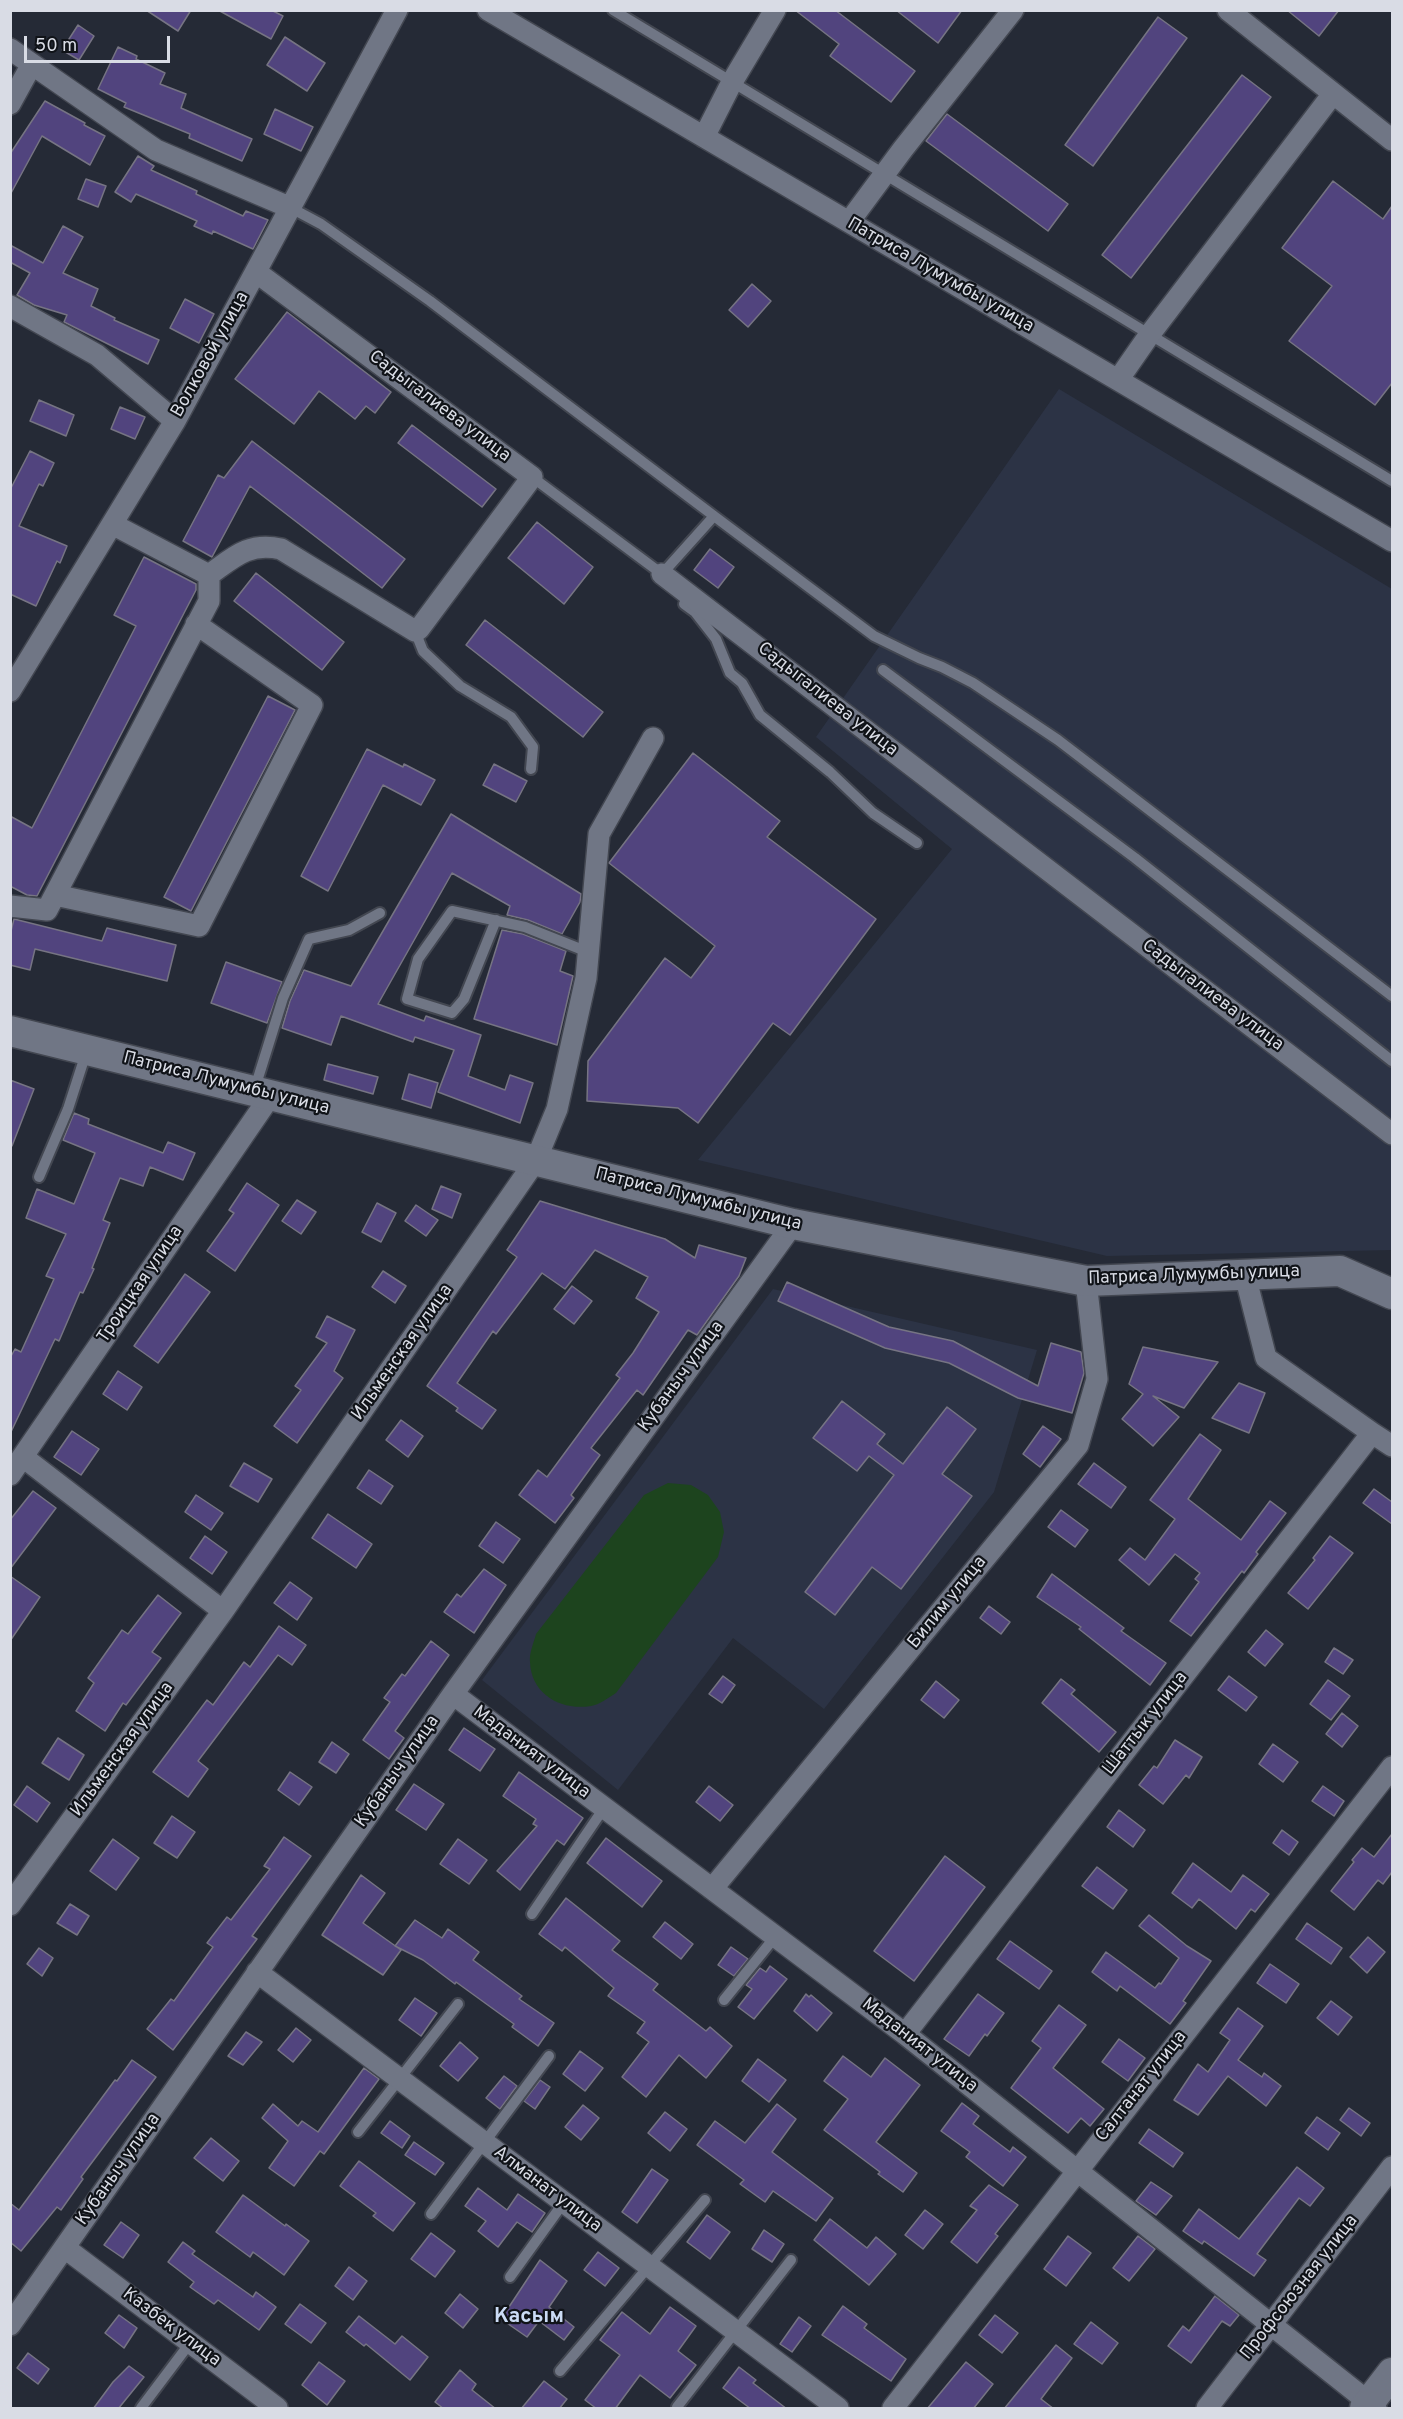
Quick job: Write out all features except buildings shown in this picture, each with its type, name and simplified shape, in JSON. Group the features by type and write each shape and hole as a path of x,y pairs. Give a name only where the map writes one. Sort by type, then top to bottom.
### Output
{"street":[{"name":"Волковой улица","path":"10,692 175,421 397,10"},
{"name":"Патриса Лумумбы улица","path":"488,10 1392,541"},
{"path":"704,137 732,82 775,10"},
{"path":"849,222 1013,10"},
{"path":"1238,14 1332,95 1392,140"},
{"path":"10,49 156,150 291,208"},
{"path":"10,104 32,64"},
{"path":"1118,380 1150,334 1332,95"},
{"name":"Садыгалиева улица","path":"256,272 532,477"},
{"path":"10,306 97,356 175,421"},
{"path":"208,575 245,550 265,546 281,549 415,631 419,629 532,477"},
{"path":"112,524 208,575"},
{"name":"Садыгалиева улица","path":"662,574 1392,1134"},
{"path":"10,906 48,910 208,601 208,575"},
{"path":"55,895 199,926 312,705 196,624"},
{"name":"Ильменская улица","path":"10,1905 223,1611 536,1160 557,1109 586,978 599,834 653,738"},
{"name":"Патриса Лумумбы улица","path":"10,1031 793,1224 1086,1281 1340,1271 1392,1294"},
{"name":"Троицкая улица","path":"10,1474 262,1093"},
{"name":"Кубаныч улица","path":"10,2325 453,1695 793,1224"},
{"path":"1245,1275 1266,1358 1392,1446"},
{"name":"Билим улица","path":"712,1889 1078,1445 1097,1379 1086,1281"},
{"name":"Шаттык улица","path":"905,2034 1372,1433"},
{"path":"23,1457 223,1611"},
{"name":"Маданият улица","path":"453,1695 905,2034 1370,2407"},
{"name":"Салтанат улица","path":"893,2409 1392,1767"},
{"name":"Алманат улица","path":"257,1972 838,2409"},
{"name":"Профсоюзная улица","path":"1207,2409 1392,2167"},
{"name":"Казбек улица","path":"65,2248 278,2409"},
{"path":"1370,2407 1392,2373"}],"lane":[{"path":"613,10 1392,481"},
{"path":"291,208 321,224 430,301 873,636 973,683 1058,740 1392,996"},
{"name":"Садыгалиева улица","path":"532,477 662,574"},
{"path":"714,516 662,574 669,592 695,612 716,639 730,673 742,683 760,715 830,772 873,813 917,843"},
{"path":"415,631 423,651 460,686 511,717 533,747 531,769"},
{"path":"883,670 1073,810 1392,1061"},
{"path":"496,920 464,999 452,1013 406,999 418,959 453,911 496,920 525,927 588,952"},
{"path":"262,1093 283,998 309,939 349,930 380,913"},
{"path":"39,1177 68,1109 87,1050"},
{"path":"532,1914 604,1808"},
{"path":"724,2000 775,1936"},
{"path":"358,2132 458,2004"},
{"path":"431,2214 549,2056"},
{"path":"560,2371 705,2200"},
{"path":"510,2277 564,2202"},
{"path":"677,2408 791,2260"},
{"path":"141,2408 190,2343"}],"shaded area":[{"path":"1059,389 1392,589 1392,1250 1107,1256 698,1160 952,849 816,737"},
{"path":"773,1289 1037,1350 994,1492 824,1709 733,1638 618,1790 482,1680"}],"green space":[{"path":"668,1483 691,1485 708,1495 720,1512 724,1532 718,1557 616,1693 591,1706 569,1706 559,1703 542,1691 532,1673 530,1655 536,1634 644,1495"}],"district":[{"name":"Касым","path":"529,2318"}]}
